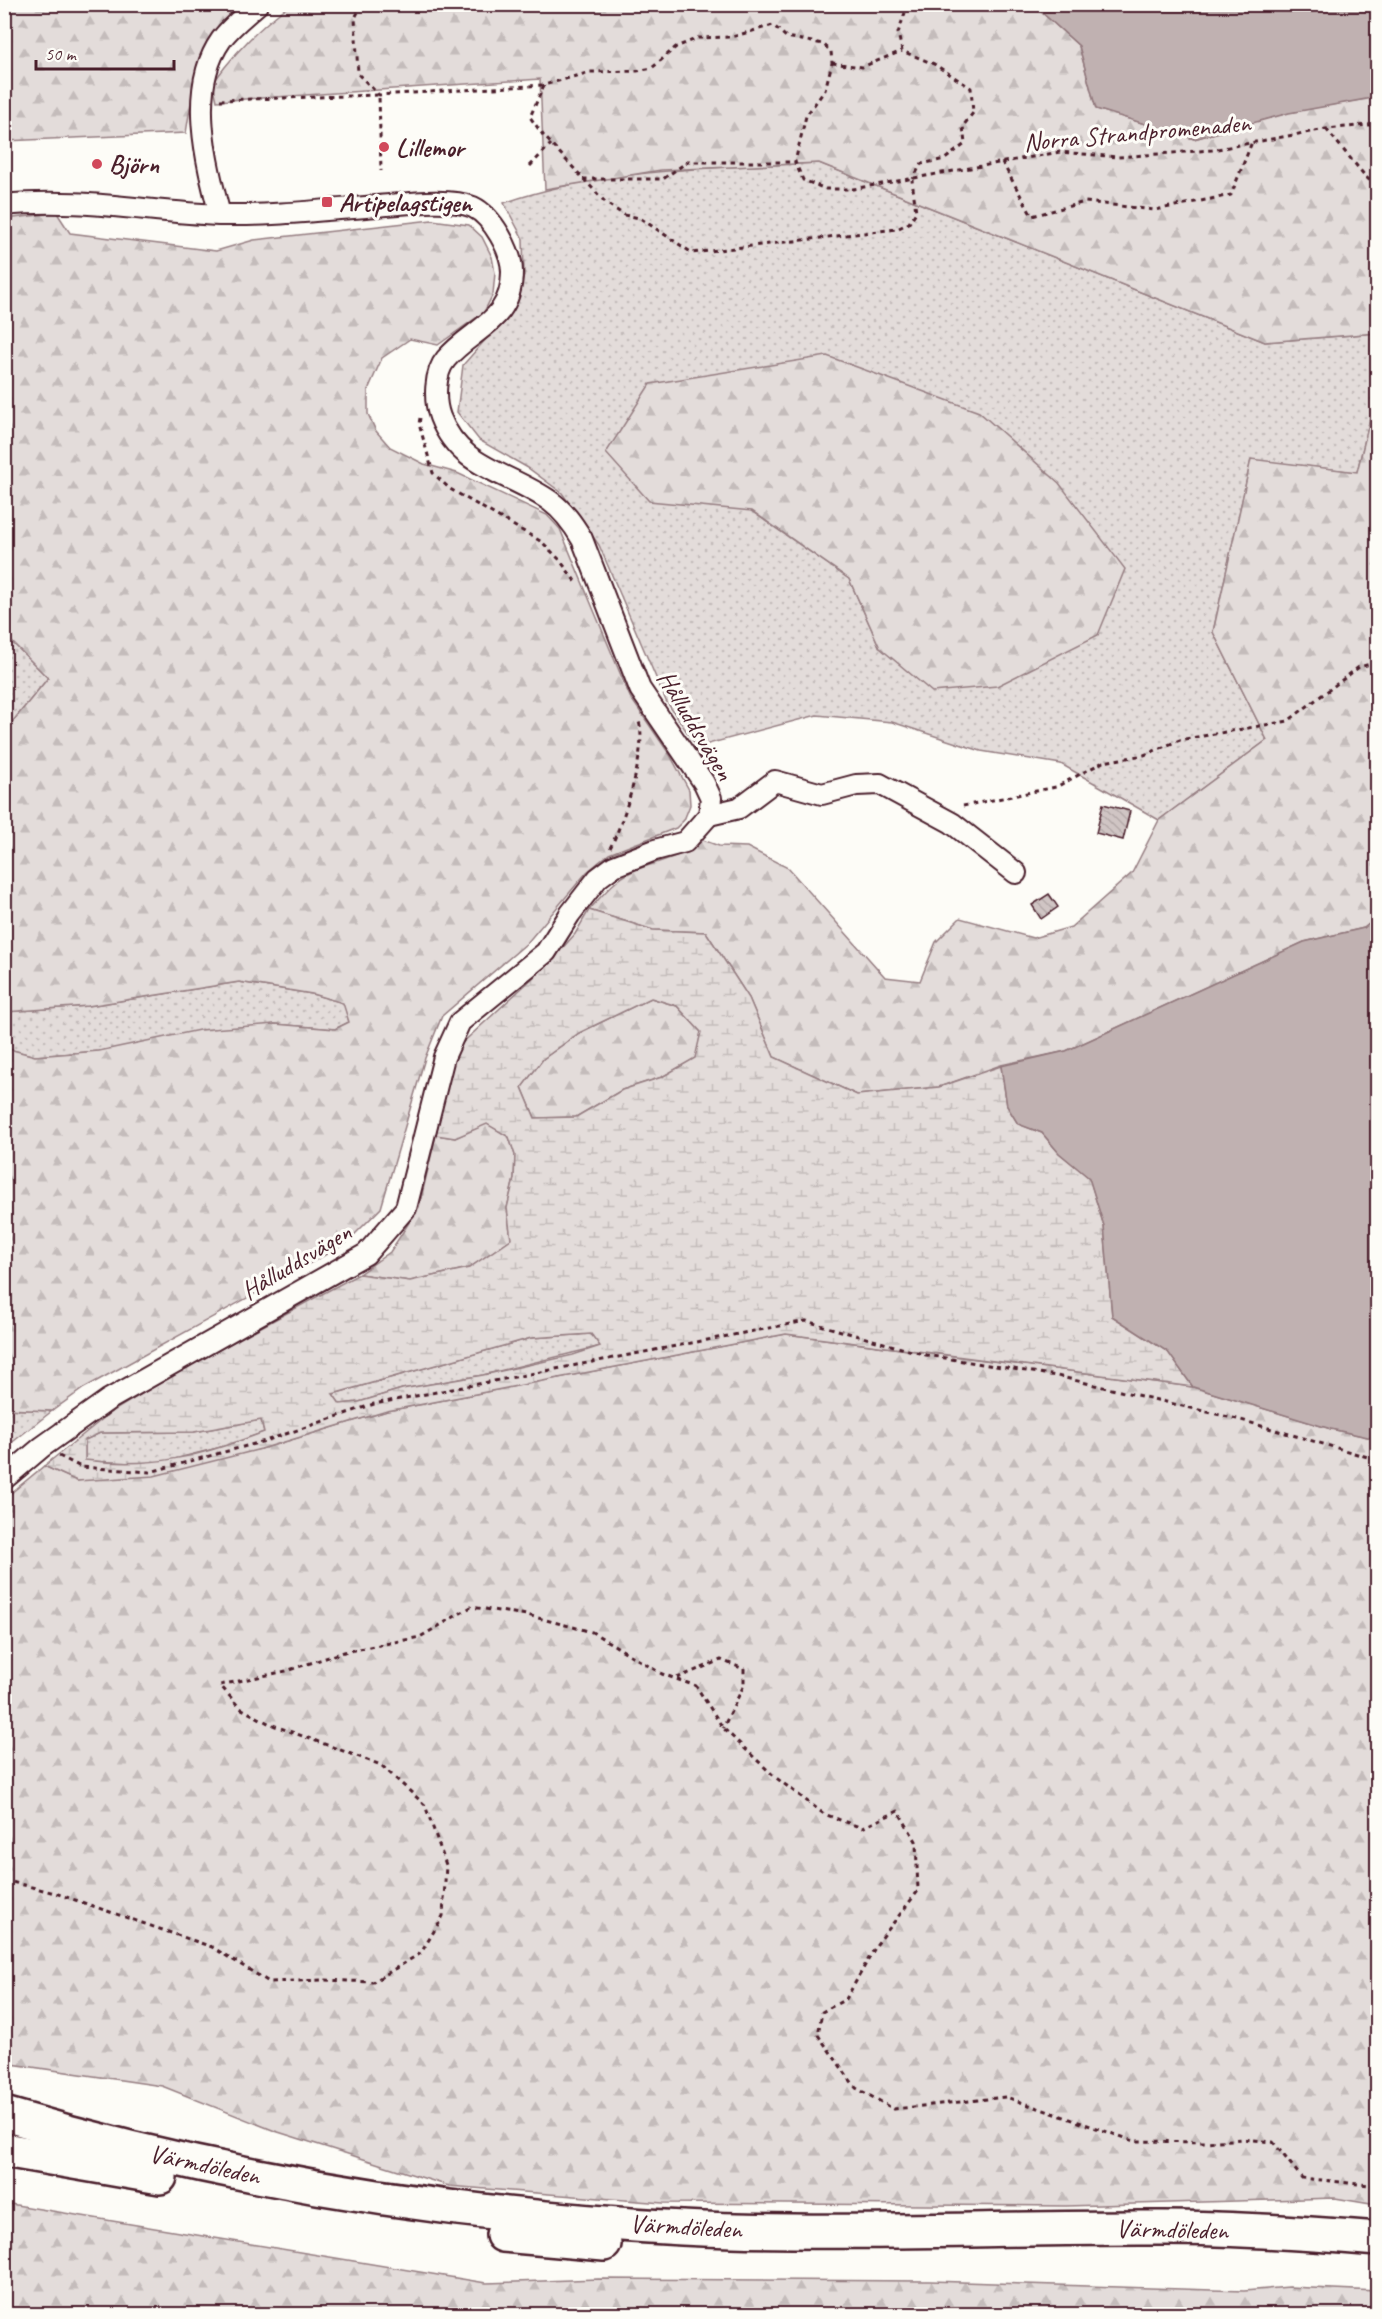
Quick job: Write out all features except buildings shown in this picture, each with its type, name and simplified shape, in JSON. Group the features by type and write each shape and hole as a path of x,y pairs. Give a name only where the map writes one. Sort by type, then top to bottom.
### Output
{"highway":[{"name":"Värmdöleden","path":"4,2114 166,2156 279,2180 417,2202 554,2217 682,2228 849,2231 1164,2228 1278,2231 1377,2239"},
{"name":"Värmdöleden","path":"4,2136 160,2177 277,2201 414,2224 552,2240 627,2246 849,2253 1165,2250 1275,2253 1377,2260"},
{"path":"4,2150 160,2177"}],"street":[{"path":"220,215 209,166 202,99 206,69 221,39 258,4"},
{"name":"Hålluddsvägen","path":"4,205 74,202 220,215 287,213 428,202 472,207 489,218 500,236 512,270 508,298 494,320 445,360 436,384 438,414 448,436 468,458 551,501 569,518 582,539 640,689 683,750 711,798 709,815 685,842 655,850 614,866 598,878 570,914 546,952 460,1022 444,1058 406,1208 366,1254 108,1400 42,1447 4,1479"},
{"path":"709,815 739,808 775,781 822,795 856,785 880,784 952,823 1016,873"}],"path":[{"path":"362,4 355,18 358,74 379,95 381,171"},
{"path":"902,51 898,33 908,4"},
{"path":"202,99 379,95 544,85 590,72 638,71 652,68 676,47 698,38 732,37 773,25 786,37 828,46 832,63 825,90 806,116 795,162 687,162 663,179 583,178"},
{"path":"544,85 530,117 551,144 606,203 624,215 640,218 692,253 897,229 909,223 916,212 912,180 921,164 945,159 965,144 963,126 973,113 971,88 934,64 902,51 862,67 832,63"},
{"name":"Norra Strandpromenaden","path":"795,162 803,180 826,189 853,189 876,183 912,180 1060,152 1118,158 1212,150 1326,129 1377,124"},
{"path":"1326,129 1377,188"},
{"path":"1002,162 1032,216 1085,202 1155,210 1231,195 1252,142"},
{"path":"530,166 551,144"},
{"path":"421,414 419,424 433,472 450,489 542,542 572,574 582,592"},
{"path":"934,813 1056,787 1103,762 1144,755 1180,741 1288,721 1359,667 1377,662"},
{"path":"604,854 611,846 640,759 642,732 638,721"},
{"path":"42,1447 81,1467 150,1472 265,1441 374,1404 806,1321 926,1355 1057,1376 1241,1420 1377,1460"},
{"path":"4,1880 55,1893 212,1947 269,1982 324,1980 373,1982 421,1953 443,1916 446,1866 425,1804 381,1765 270,1724 240,1708 220,1685 286,1671 344,1652 420,1637 471,1608 527,1615 592,1632 662,1674 696,1686 723,1728 775,1777 824,1814 862,1828 898,1811 916,1841 918,1891 877,1944 846,1999 822,2012 818,2036 856,2088 894,2109 1006,2097 1134,2141 1206,2142 1243,2139 1273,2142 1302,2178 1377,2186"},
{"path":"676,1679 721,1660 744,1669 744,1685 723,1728"}],"green space":[{"path":"4,5 244,5 222,26 197,65 186,133 5,141"},
{"path":"290,5 1041,5 1038,9 1079,46 1096,109 1194,139 1289,112 1377,97 1377,333 1265,342 819,163 661,170 545,189 540,79 217,101 213,83 221,72 258,31"},
{"path":"819,163 1265,342 1377,333 1377,390 1357,472 1251,460 1213,632 1267,740 1159,820 1061,764 981,751 892,722 817,715 697,747 666,701 599,545 562,493 528,468 479,440 457,412 463,365 509,313 524,275 523,239 504,203 542,191 620,176 699,169","holes":["751,511 1098,635 880,648 849,579"]},
{"path":"57,213 70,233 216,251 254,240 432,220 469,225 482,237 492,257 495,273 493,294 484,312 438,345 410,339 382,358 368,390 368,414 376,431 390,447 424,464 457,473 547,515 560,529 630,697 670,755 689,790 690,805 684,820 676,828 609,854 587,872 527,943 442,1016 425,1058 381,1208 345,1244 84,1388 52,1411 5,1409 5,1048 35,1056 99,1051 199,1030 275,1024 335,1029 349,1022 343,1003 312,994 239,982 88,1006 5,1012 5,731 48,678 5,635 5,219"},
{"path":"827,356 979,412 1059,483 1125,569 1098,635 997,686 932,692 880,648 849,579 752,511 649,501 606,453 650,384"},
{"path":"1377,390 1378,917 1364,928 1304,942 1066,1051 1001,1065 939,1087 857,1095 774,1057 749,998 706,932 653,930 589,910 608,889 625,875 687,851 703,840 719,846 747,847 788,868 885,977 920,981 936,942 960,918 1033,938 1071,927 1132,873 1159,820 1267,740 1213,632 1251,459 1357,472"},
{"path":"5,635 48,678 5,731"},
{"path":"589,910 653,930 706,932 749,998 774,1057 857,1095 939,1087 1001,1066 1007,1106 1018,1124 1042,1133 1059,1153 1089,1177 1104,1226 1112,1316 1168,1352 1193,1387 786,1334 387,1411 261,1449 154,1476 77,1481 44,1466 110,1413 178,1372 359,1274 410,1281 469,1268 511,1239 507,1208 514,1179 515,1155 509,1137 487,1124 455,1138 436,1135 449,1070 459,1046 549,963 575,934","holes":["651,998 677,1006 701,1032 695,1058 662,1077 622,1090 576,1117 535,1118 522,1087 543,1059 579,1033","591,1334 600,1346 573,1355 483,1375 402,1389 359,1402 340,1404 333,1394 531,1338","261,1420 264,1432 219,1448 176,1458 133,1463 85,1460 85,1440 100,1433 194,1432"]},
{"path":"239,982 312,994 344,1003 349,1022 335,1029 275,1024 99,1051 35,1056 5,1048 4,1012 88,1006"},
{"path":"651,998 677,1006 701,1032 696,1058 662,1077 622,1090 576,1117 535,1118 522,1087 543,1059 579,1033"},
{"path":"487,1123 509,1137 515,1155 514,1179 507,1208 511,1239 469,1268 410,1281 359,1274 390,1252 419,1207 436,1135 455,1138"},
{"path":"591,1334 601,1346 483,1375 402,1389 359,1402 340,1404 333,1394 531,1338"},
{"path":"786,1334 1193,1387 1331,1429 1377,1439 1377,2205 1335,2198 1066,2206 663,2203 449,2186 275,2131 162,2086 5,2063 5,1498 44,1466 77,1481 261,1449 387,1411"},
{"path":"5,1409 52,1411 5,1448"},
{"path":"261,1420 264,1432 233,1444 155,1464 85,1461 85,1440 100,1433 194,1432"},
{"path":"4,2203 486,2283 598,2279 930,2281 1244,2291 1289,2287 1377,2291 1377,2314 5,2314"}],"shaded area":[{"path":"1041,4 1377,5 1377,97 1289,113 1194,139 1096,109 1079,46 1038,9"},
{"path":"1377,917 1377,1439 1331,1429 1193,1387 1168,1352 1112,1316 1104,1226 1089,1178 1059,1153 1042,1133 1018,1124 1007,1106 1001,1066 1066,1051 1304,942 1364,928"}],"place":[{"name":"Lillemor","path":"384,147"},
{"name":"Björn","path":"97,164"},
{"name":"Artipelagstigen","path":"327,202"}]}
